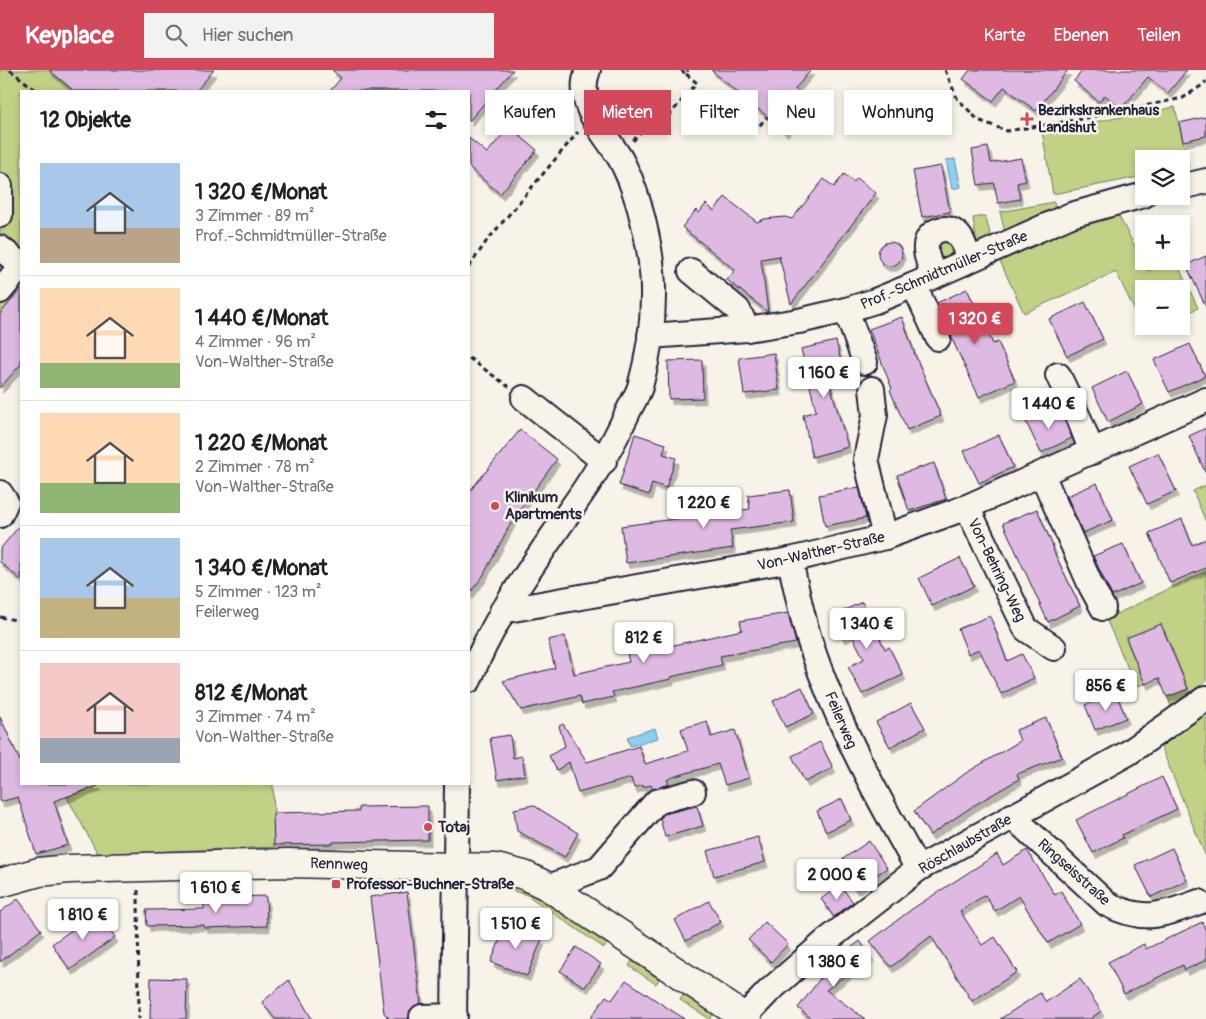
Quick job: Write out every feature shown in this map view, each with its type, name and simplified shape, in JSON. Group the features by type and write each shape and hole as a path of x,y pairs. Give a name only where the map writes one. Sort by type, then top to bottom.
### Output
{"main road":[{"name":"Rennweg","path":"0,882 40,872 69,869 288,863 496,868 524,875 549,887 736,1016"}],"street":[{"path":"585,72 585,90"},
{"path":"470,678 502,611 604,461 640,388 650,336 653,297 650,251 630,180 620,157 605,135"},
{"path":"1190,184 1206,181"},
{"path":"0,186 0,215"},
{"name":"Prof.-Schmidtmüller-Straße","path":"650,336 747,330 846,310 875,301 924,281 1071,215 1135,197"},
{"path":"938,338 924,281 925,248 931,234 937,230 944,229 952,230 958,234 962,240 968,260"},
{"path":"0,248 20,264"},
{"path":"0,291 20,266"},
{"path":"690,272 738,310 747,330"},
{"path":"846,310 865,362"},
{"path":"1058,375 1080,421 1092,452"},
{"path":"872,389 875,415 866,458 885,538"},
{"path":"524,398 604,461"},
{"name":"Von-Walther-Straße","path":"502,611 790,560 885,538 967,507 1206,400"},
{"path":"1042,474 1090,586 1103,608"},
{"name":"Von-Behring-Weg","path":"967,507 1026,629 1054,648"},
{"name":"Feilerweg","path":"790,560 811,646 831,697 880,803 918,869"},
{"name":"Röschlaubstraße","path":"736,1016 768,992 826,941 918,869 1128,753 1206,698"},
{"path":"422,1017 454,1018 457,785"},
{"path":"549,887 599,868 656,802 693,792"},
{"name":"Ringseisstraße","path":"1012,816 1107,904 1120,910 1129,914 1147,916 1168,913 1199,902"}],"path":[{"path":"10,70 35,90"},
{"path":"681,70 687,72 697,83 691,90"},
{"path":"946,70 957,98 978,120 1007,131 1081,119 1183,98 1206,81"},
{"path":"620,157 647,124 655,132 681,102"},
{"path":"758,125 760,126 767,117"},
{"path":"470,266 486,242 575,134 584,126"},
{"path":"470,359 524,398"},
{"path":"0,617 20,621"},
{"path":"138,868 139,1019"}],"green space":[{"path":"0,70 49,70 73,90 20,90 20,290 0,314"},
{"path":"1175,107 1185,150 1135,150 1135,178 1053,194 1042,132"},
{"path":"1054,202 1056,213 1054,214 1049,210 1009,229 1006,237 1000,212"},
{"path":"1115,209 1135,247 1135,270 1180,270 1185,280 1135,280 1135,311 1116,272 1024,313 998,257"},
{"path":"985,216 993,243 980,244 976,239 973,218"},
{"path":"947,236 955,252 948,257 941,257 936,254 934,243"},
{"path":"1190,291 1198,308 1190,312"},
{"path":"1206,485 1206,522 1193,491"},
{"path":"1206,571 1206,682 1171,706 1167,697 1187,689 1126,639 1145,684 1136,686 1106,619"},
{"path":"1206,714 1206,857 1161,747"},
{"path":"94,785 273,785 275,847 98,854 67,797 94,788"},
{"path":"496,882 522,889 537,897 607,944 604,948 527,895 496,886"},
{"path":"632,961 659,979 656,984 629,966"},
{"path":"683,995 714,1013 710,1019 680,1000"}],"water":[{"path":"955,159 961,187 952,189 946,160"},
{"path":"655,728 658,738 630,746 627,737"}],"building":[{"path":"49,70 214,70 197,90 73,90"},
{"path":"332,70 513,70 496,90 485,90 485,102 470,120 470,90 331,90 341,78"},
{"path":"711,70 811,70 795,89 796,90 768,90 768,117 758,109 758,90 735,90"},
{"path":"970,70 1068,70 1036,111 1004,87 993,101 963,79"},
{"path":"1083,70 1187,70 1168,93 1148,77 1121,109 1105,95 1099,102 1074,81"},
{"path":"1206,117 1206,136 1183,141 1179,123"},
{"path":"502,135 519,135 537,150 500,194 470,168 470,139 487,153"},
{"path":"988,147 991,163 1021,158 1026,181 1017,183 1020,199 998,203 994,183 978,185 972,150"},
{"path":"941,166 950,212 922,217 913,171"},
{"path":"844,174 854,182 857,178 876,193 791,304 779,256 761,259 768,312 727,280 735,270 682,227 696,210 699,213 706,204 714,211 725,197 757,222 764,219 785,217 792,219 824,179 834,187"},
{"path":"890,242 895,243 901,249 901,259 895,265 890,266 885,265 879,259 878,254 879,249 885,243"},
{"path":"1206,256 1206,307 1188,270 1190,270 1190,263"},
{"path":"967,289 993,344 998,342 1015,381 979,397 937,303"},
{"path":"20,290 20,365 0,388 0,314"},
{"path":"1085,302 1103,339 1067,356 1049,319"},
{"path":"902,317 915,355 941,416 907,430 890,390 892,389 869,329"},
{"path":"836,341 845,378 829,381 848,447 812,457 803,415 816,411 801,349"},
{"path":"1190,344 1205,376 1169,392 1154,360"},
{"path":"774,353 779,390 744,394 739,358"},
{"path":"702,360 703,398 669,399 668,361"},
{"path":"1127,371 1143,404 1108,422 1092,388"},
{"path":"1058,406 1072,438 1041,453 1026,422"},
{"path":"1206,428 1206,474 1189,436"},
{"name":"Klinikum Apartments","path":"520,430 557,459 512,521 483,576 470,593 470,491"},
{"path":"635,434 666,444 663,454 676,458 666,488 652,483 649,495 619,485"},
{"path":"999,435 1013,467 979,483 964,451"},
{"path":"1158,453 1176,491 1147,504 1129,466"},
{"path":"934,463 946,499 909,511 897,475"},
{"path":"1097,483 1113,520 1083,533 1067,496"},
{"path":"859,487 866,518 825,526 819,495"},
{"path":"790,490 794,522 730,530 733,548 626,563 621,526 750,509 748,495"},
{"path":"1037,509 1053,550 1080,606 1048,622 1003,523"},
{"path":"1182,519 1192,545 1206,539 1206,568 1170,583 1149,533"},
{"path":"20,525 20,579 0,562 0,549"},
{"path":"1123,544 1141,583 1112,596 1093,556"},
{"path":"960,558 974,586 932,606 919,578"},
{"path":"862,602 885,649 889,647 903,675 862,694 848,667 864,659 851,633 842,638 832,616"},
{"path":"788,613 796,643 720,656 722,665 612,692 614,697 582,704 580,696 521,710 503,681 555,668 548,640 565,636 574,674 629,662 627,653 664,645 665,647 742,630 740,621"},
{"path":"990,616 1007,661 1022,654 1034,678 1001,694 979,649 968,654 958,629"},
{"path":"1161,624 1188,689 1167,697 1159,678 1145,684 1126,638"},
{"path":"802,687 814,714 785,727 773,701"},
{"path":"1116,693 1126,718 1095,730 1085,705"},
{"path":"911,703 925,728 890,747 876,722"},
{"path":"0,717 20,761 20,785 98,785 54,801 68,845 36,854 18,797 0,802"},
{"path":"1046,718 1062,757 1017,774 1019,779 973,806 930,835 914,811 966,773 1020,741 1016,730"},
{"path":"707,721 711,737 735,730 749,778 725,785 718,764 673,777 667,780 669,784 653,789 651,785 643,787 642,785 634,788 631,778 578,793 569,762 557,770 549,756 565,746 559,726 563,724 587,762 639,746 645,764 688,751 681,729"},
{"path":"510,735 513,758 522,756 525,775 497,780 490,738"},
{"path":"820,742 833,768 805,782 792,756"},
{"path":"1162,777 1177,809 1122,835 1123,838 1093,853 1076,820"},
{"path":"842,799 851,820 826,832 817,811"},
{"path":"533,805 578,833 565,857 517,831 514,809"},
{"path":"428,806 428,840 274,845 273,813 359,811 359,807"},
{"path":"697,806 703,826 665,837 660,819 664,814"},
{"path":"758,837 765,862 714,876 707,851"},
{"path":"869,841 887,868 855,889 837,863"},
{"path":"1172,848 1187,880 1151,897 1135,865"},
{"path":"1027,850 1055,895 1061,891 1080,924 1048,943 1019,896 995,911 985,895 960,911 982,945 995,937 1017,972 972,1001 931,936 891,967 870,941 912,909 997,854 1003,865"},
{"path":"840,885 853,902 834,917 821,899"},
{"path":"407,892 421,1004 414,1006 410,1010 409,1019 390,1019 384,1013 370,897"},
{"path":"266,896 267,926 205,928 204,925 147,926 146,910 204,909 204,898"},
{"path":"18,899 41,930 0,962 0,912"},
{"path":"709,901 721,922 686,941 675,920"},
{"path":"97,912 115,937 70,970 52,944"},
{"path":"765,922 788,944 771,962 748,940"},
{"path":"1202,922 1206,931 1206,960 1185,970 1183,965 1124,994 1108,962 1144,944 1146,949"},
{"path":"506,925 542,939 527,976 491,962"},
{"path":"860,941 871,956 826,990 865,1019 812,1019 798,1008 828,968 827,966"},
{"path":"576,947 601,964 585,987 560,971"},
{"path":"151,978 187,979 186,1019 150,1019"},
{"path":"1080,979 1101,1011 1090,1019 1000,1019 1040,993 1046,1002"},
{"path":"289,980 312,1019 275,1019 262,1002"},
{"path":"626,980 685,1019 590,1019 606,996 612,1000"}],"place":[{"name":"Bezirkskrankenhaus Landshut","path":"1027,119"},
{"name":"Klinikum Apartments","path":"495,506"},
{"name":"Totaj","path":"428,827"},
{"name":"Professor-Buchner-Straße","path":"336,884"}]}
